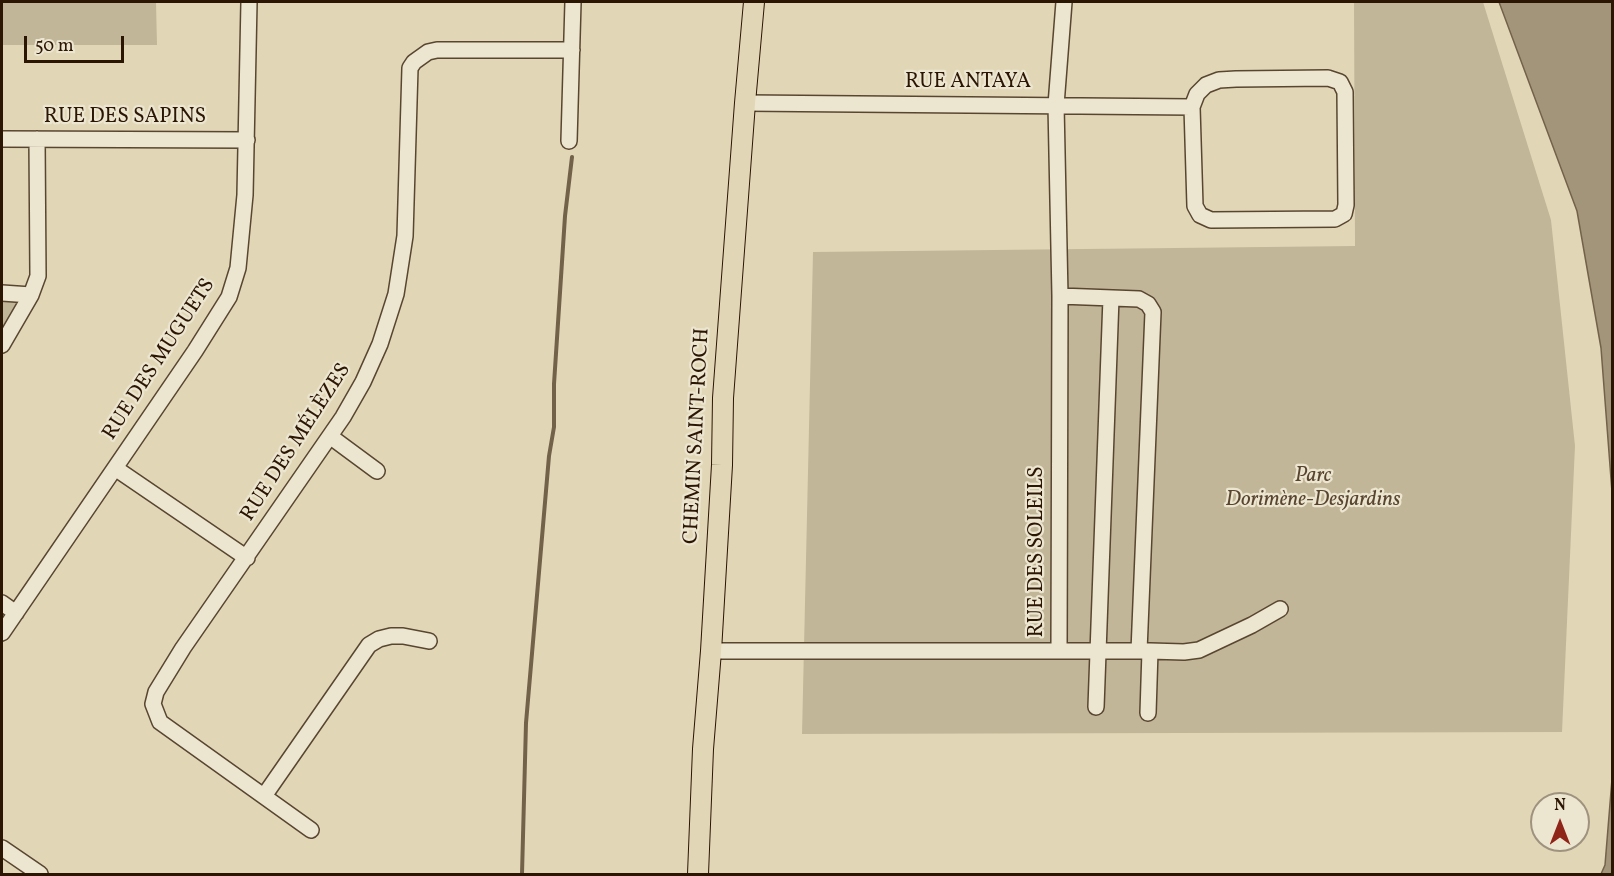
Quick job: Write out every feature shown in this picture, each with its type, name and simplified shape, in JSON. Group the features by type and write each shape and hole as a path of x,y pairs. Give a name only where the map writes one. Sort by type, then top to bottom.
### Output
{"main road":[{"name":"CHEMIN SAINT-ROCH","path":"698,874 703,749 722,465 723,398 754,2"}],"street":[{"name":"RUE DES MUGUETS","path":"2,633 195,351 229,297 238,268 245,195 249,2"},
{"path":"569,141 573,2"},
{"name":"RUE DES SOLEILS","path":"711,651 1059,651 1060,296 1056,105 1064,2"},
{"name":"RUE DES MÉLÈZES","path":"311,830 160,722 153,704 156,692 183,648 350,407 372,364 401,275 407,219 410,68 414,62 428,52 437,50 572,50"},
{"path":"1328,78 1340,82 1345,92 1346,205 1344,214 1335,219 1211,220 1200,215 1195,207 1192,107 1197,94 1206,85 1219,80 1328,78"},
{"name":"RUE ANTAYA","path":"745,103 1192,107"},
{"name":"RUE DES SAPINS","path":"2,139 247,140"},
{"path":"2,345 31,295 38,276 37,139"},
{"path":"2,293 31,295"},
{"path":"1060,296 1139,299 1148,304 1153,312 1145,651 1148,713"},
{"path":"1096,707 1111,298"},
{"path":"330,437 377,471"},
{"path":"115,468 247,558"},
{"path":"2,603 15,613"},
{"path":"1059,651 1185,652 1199,650 1280,609"},
{"path":"264,796 369,645 391,636 429,641"},
{"path":"2,848 40,874"}],"green space":[{"path":"2,2 156,2 157,45 2,45"},
{"name":"Parc Dorimène-Desjardins","path":"1354,2 1483,2 1551,220 1575,446 1562,732 802,734 813,252 1355,246"},
{"path":"2,297 28,299 2,337"}],"shaded area":[{"path":"1499,2 1612,2 1612,492 1601,348 1577,211"},
{"path":"1612,779 1612,874 1601,874 1605,865"}],"waterway":[{"path":"522,874 526,723 549,456 554,427 554,384 565,216 572,157"}]}
